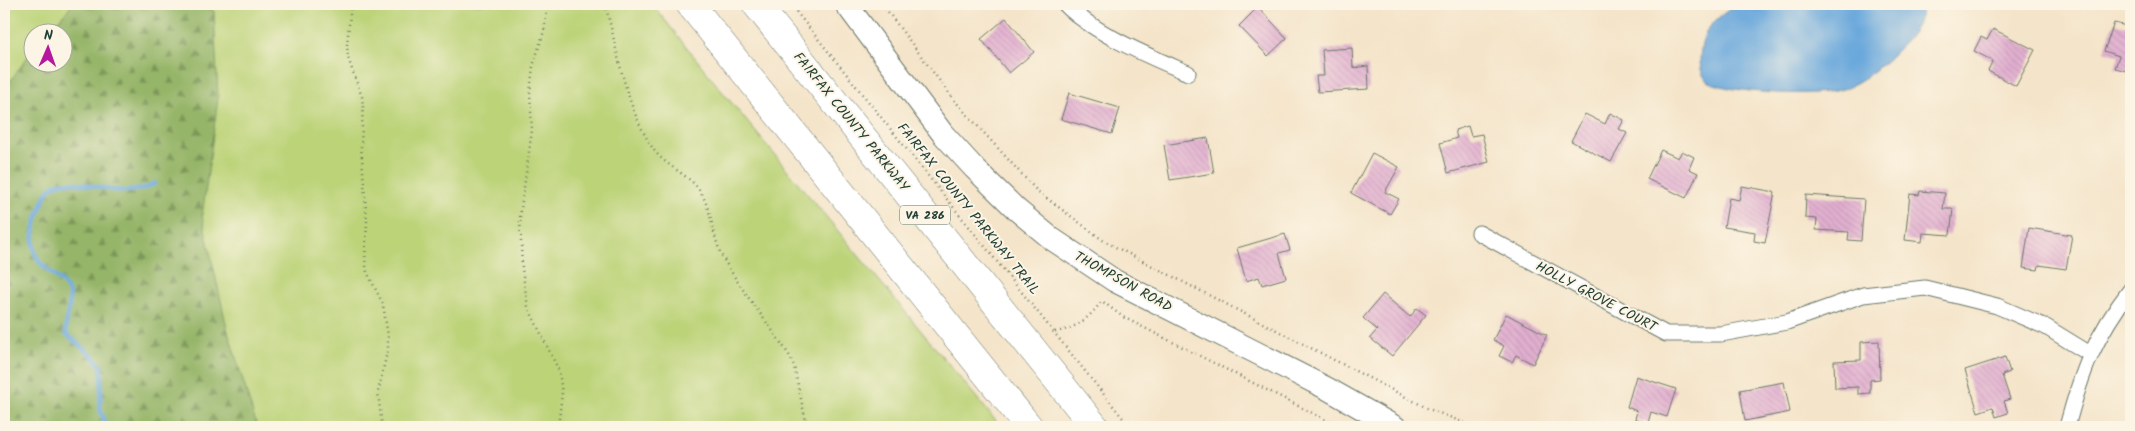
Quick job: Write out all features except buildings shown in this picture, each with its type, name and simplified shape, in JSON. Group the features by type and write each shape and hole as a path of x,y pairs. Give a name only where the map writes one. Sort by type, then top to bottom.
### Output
{"highway":[{"path":"690,4 1029,427"},
{"name":"FAIRFAX COUNTY PARKWAY","path":"756,4 1095,427"}],"street":[{"name":"THOMPSON ROAD","path":"846,4 943,134 1017,210 1052,240 1115,281 1328,389 1395,427"},
{"path":"1065,4 1085,20 1141,52 1188,73"},
{"name":"HOLLY GROVE COURT","path":"1479,233 1666,334 1722,334 1787,322 1863,295 1925,288 1997,306 2046,326 2090,354"},
{"path":"2067,427 2078,385 2090,354 2108,319 2131,289"}],"path":[{"path":"351,4 347,45 348,58 362,97 363,106 361,146 367,222 365,260 367,272 383,304 388,336 388,348 378,392 382,427"},
{"path":"548,4 544,31 531,76 532,130 520,216 522,269 528,307 560,371 562,394 558,427"},
{"path":"604,4 620,70 641,130 656,152 694,184 705,199 723,257 746,296 778,338 791,360 807,427"},
{"name":"FAIRFAX COUNTY PARKWAY TRAIL","path":"790,4 1130,427"},
{"path":"882,4 954,100 1037,191 1104,241 1168,276 1430,409 1475,427"},
{"path":"1055,332 1068,330 1082,322 1102,302 1123,317 1340,427"}],"green space":[{"path":"4,4 652,4 725,95 1001,427 4,427"},
{"path":"73,4 194,4 214,11 218,98 202,216 227,328 257,427 4,427 4,90 22,65 22,72 72,72 72,22 57,22"}],"water":[{"path":"1738,4 1922,4 1920,18 1910,36 1889,58 1858,82 1843,89 1832,91 1775,93 1734,89 1719,85 1708,81 1701,70 1701,47 1706,33 1712,24"}],"waterway":[{"path":"106,427 100,408 102,368 94,357 66,334 70,302 69,293 61,281 36,256 34,249 35,228 45,198 50,189 55,185 64,182 129,191 142,189 155,183"}]}
